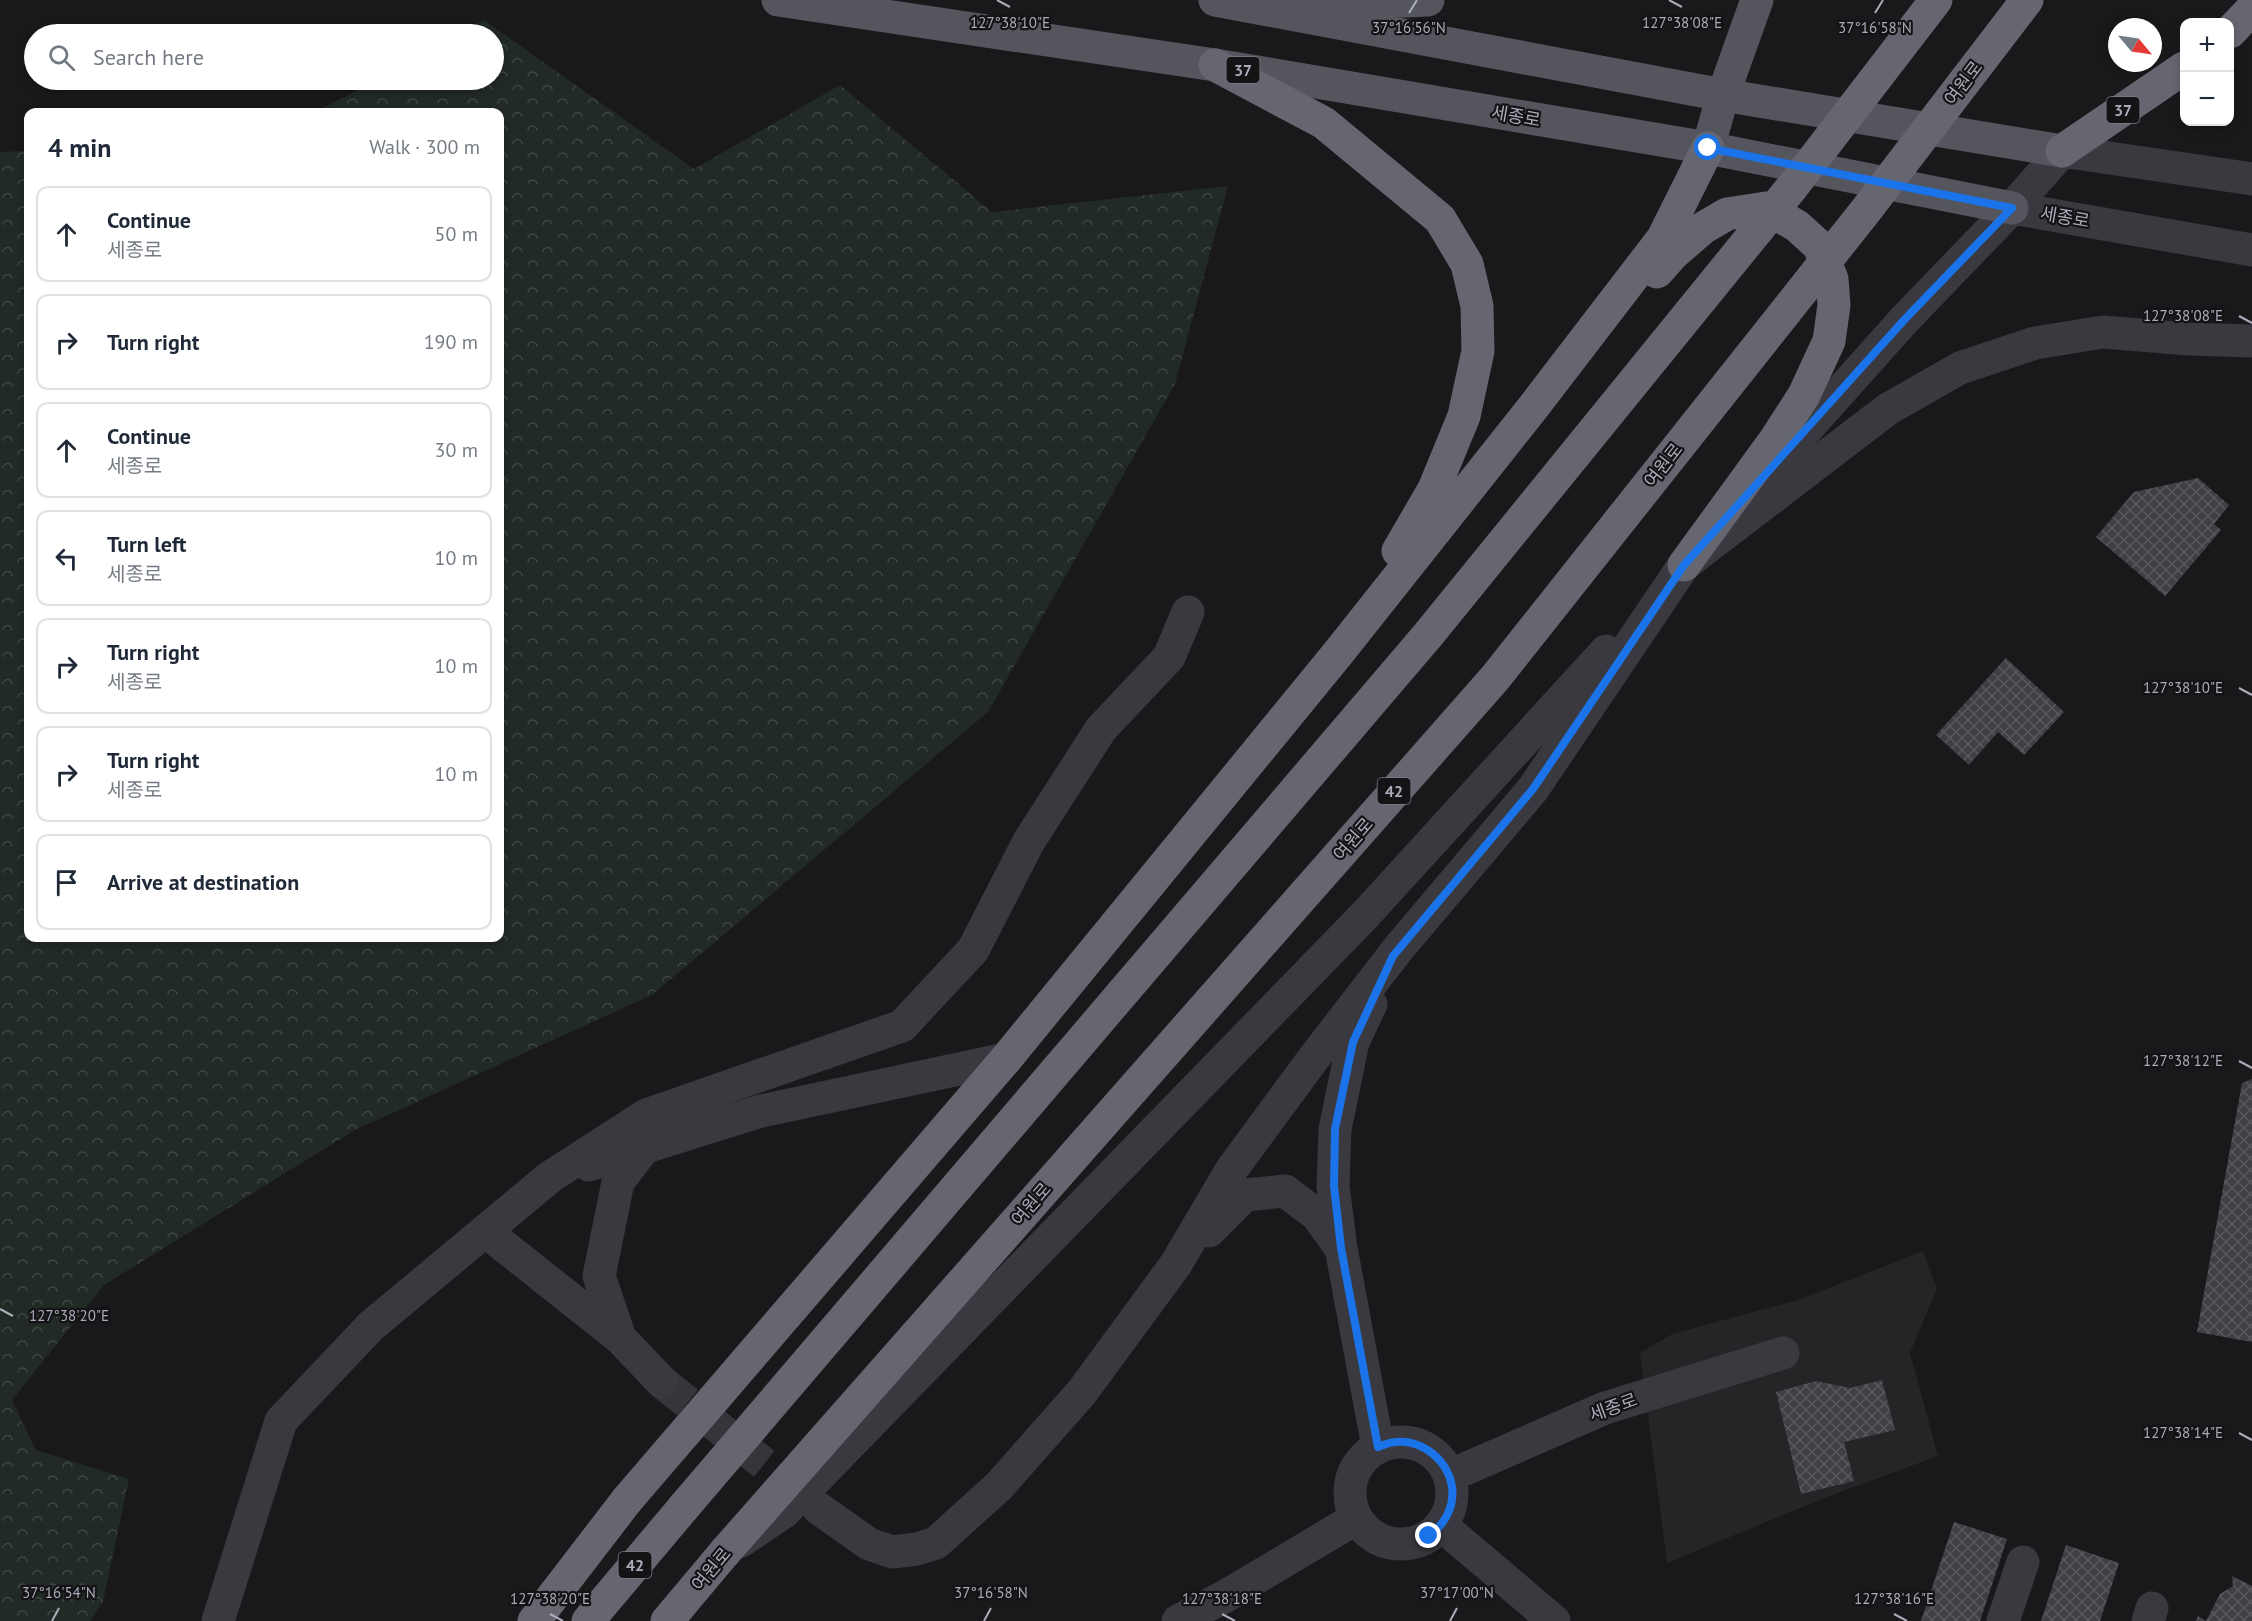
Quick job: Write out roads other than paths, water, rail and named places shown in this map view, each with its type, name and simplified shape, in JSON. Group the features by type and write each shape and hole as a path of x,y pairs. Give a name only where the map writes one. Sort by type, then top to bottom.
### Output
{"highway":[{"name":"42","path":"588,1621 1428,635 1793,186 1936,0"},
{"name":"여원로","path":"667,1621 725,1552 1495,678 1867,209 2027,0"},
{"path":"2234,27 2252,9"},
{"path":"1215,65 1324,123 1440,219 1467,264 1477,306 1478,351 1464,416 1434,489 1339,652"},
{"name":"37","path":"2062,151 2180,71"},
{"path":"534,1621 627,1500 1006,1059 1339,652 1532,410 1663,238 1708,148"},
{"path":"1532,410 1673,254 1703,228 1727,214 1766,208 1797,225 1819,246 1832,279 1834,305 1828,341 1804,395 1775,440 1684,565"}],"main road":[{"name":"세종로","path":"778,0 1215,65 1708,148 2012,208"},
{"path":"1215,0 1723,95 2062,151"},
{"path":"1254,8 1428,0"},
{"path":"1708,148 1723,95 1757,0"}],"street":[{"path":"2062,151 2252,179"},
{"name":"37","path":"2012,208 2062,151"},
{"path":"725,1552 784,1512 1365,915 1905,319 2012,208"},
{"name":"세종로","path":"2012,208 2252,250"},
{"path":"818,1508 869,1544 891,1552 916,1550 936,1543 999,1486 1082,1392 1176,1264 1232,1168 1316,1055 1393,956 1533,789 1684,565 1888,409 1960,368 2035,343 2103,332 2189,339 2252,341"},
{"path":"218,1621 281,1421 371,1326 550,1177 646,1115 902,1026 973,950 1035,832 1101,729 1169,657 1188,612"},
{"path":"1378,1447 1341,1248 1334,1186 1335,1129 1353,1042 1393,956"},
{"path":"550,1177 761,1110 1006,1059"},
{"path":"620,1338 598,1276 618,1182 644,1148"},
{"path":"1176,1264 1245,1195 1286,1191 1317,1215 1341,1248"},
{"path":"485,1231 620,1338 662,1382"},
{"name":"세종로","path":"1449,1476 1605,1408 1783,1353"},
{"path":"1394,1442 1412,1443 1428,1449 1441,1461 1449,1476 1453,1493 1450,1510 1442,1525 1429,1536 1414,1544 1397,1545 1381,1541 1366,1533 1355,1519 1350,1503 1349,1486 1354,1470 1364,1457 1378,1447 1394,1442"},
{"path":"1178,1621 1224,1597 1355,1519"},
{"path":"1442,1525 1554,1621"},
{"path":"2004,1621 2023,1562"}],"tunnel":[{"path":"662,1382 808,1499"}]}
